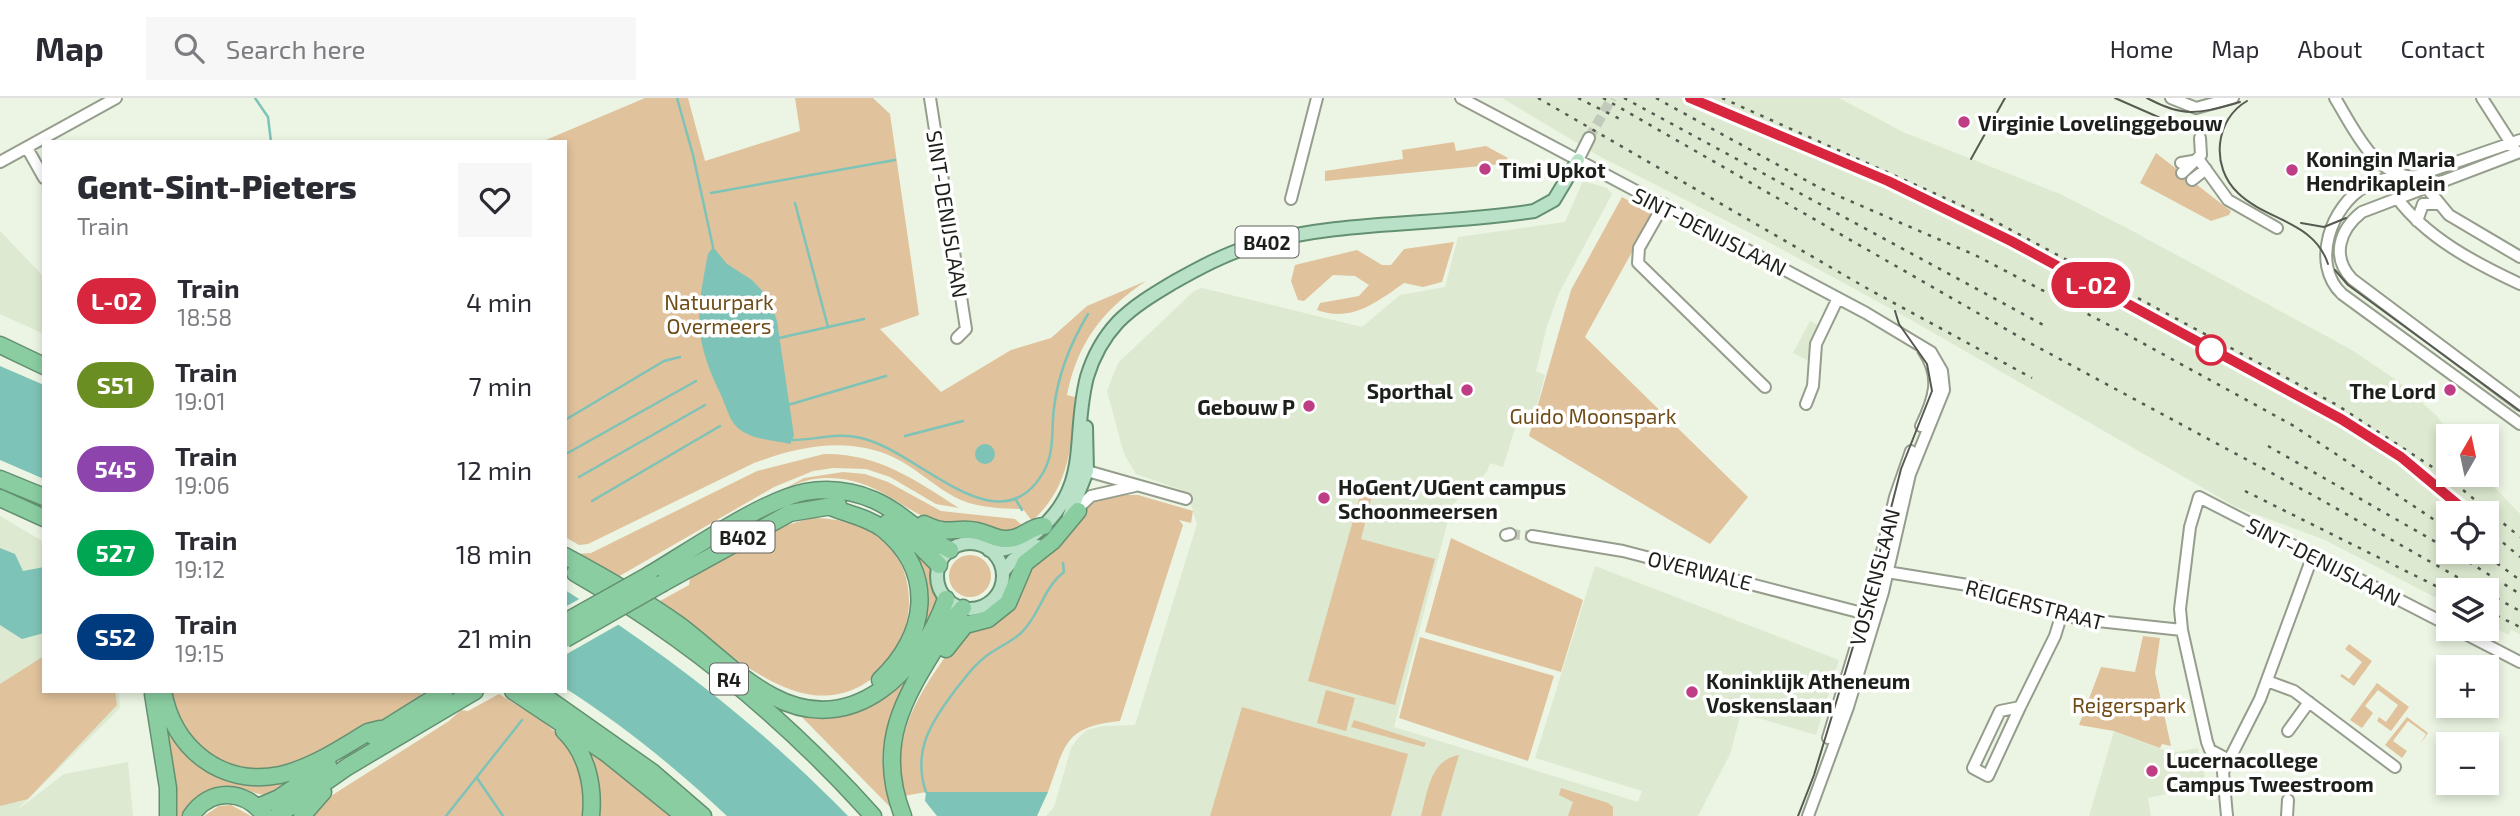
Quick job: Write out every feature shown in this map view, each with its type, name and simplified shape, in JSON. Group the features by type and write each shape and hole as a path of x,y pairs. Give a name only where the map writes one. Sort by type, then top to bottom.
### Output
{"highway":[{"path":"0,345 42,365"},
{"path":"0,479 42,495"},
{"name":"B402","path":"567,638 767,508 803,492 824,490 856,494 875,500 950,550"},
{"path":"0,492 42,508"},
{"path":"0,498 42,517"},
{"name":"B402","path":"567,621 790,513 839,504 870,513 920,546 939,565"},
{"path":"711,650 724,652 777,690 810,699 838,698 865,689 880,680 902,657 916,632 919,616 918,584 913,569 903,551 881,528 828,506"},
{"path":"926,664 936,663 965,625 988,619 1008,603 1025,563 1054,541 1075,512"},
{"path":"899,515 911,515 939,531 978,531 1002,540 1013,539 1035,526 1044,526"},
{"path":"567,557 635,596 775,698 812,708 850,705 884,690 908,668 941,614 946,599"},
{"name":"R4","path":"567,568 646,617 744,691 797,738 873,816"},
{"path":"903,816 893,783 891,750 904,701 963,608"},
{"path":"153,693 168,788 168,816"},
{"path":"163,693 169,718 181,739 206,762 237,775 265,777 295,771 368,732 380,729"},
{"path":"191,816 202,803 216,796 231,794 246,798 261,811 380,729 442,693"},
{"path":"277,816 334,775 472,693"},
{"path":"520,693 537,698 652,772 703,816"},
{"path":"537,698 578,748 590,780 591,816"},
{"path":"537,698 684,816"},
{"path":"302,816 317,796 329,788 334,775"}],"main road":[{"name":"B402","path":"963,608 974,609 992,600 999,592 1003,572 1013,560 1049,539 1075,512 1082,469 1083,411 1088,375 1111,331 1134,308 1196,270 1251,246 1305,234 1534,211 1554,200 1578,160"},
{"name":"B402","path":"950,550 970,543 989,550 1009,549 1044,526 1066,501 1082,469"},
{"path":"950,550 939,565 938,583 946,599 963,608"},
{"path":"989,550 1003,572"}],"street":[{"path":"0,162 116,98"},
{"name":"SINT-DENIJSLAAN","path":"930,98 971,332 957,338"},
{"path":"1291,199 1317,98"},
{"name":"SINT-DENIJSLAAN","path":"1461,98 1664,204 1917,342 1937,359 1943,380"},
{"path":"2171,98 2191,107 2233,98"},
{"path":"2335,98 2380,164 2399,175 2412,176"},
{"path":"2482,98 2517,147"},
{"path":"1578,160 1589,138"},
{"path":"2200,138 2202,164 2213,190 2277,228"},
{"path":"2517,147 2412,176 2384,179 2364,187 2349,201 2333,226 2326,247 2329,273 2338,289 2520,424"},
{"path":"2517,147 2362,212 2344,233 2339,260 2352,279 2520,405"},
{"path":"27,148 42,174"},
{"path":"2182,168 2202,164"},
{"path":"2192,180 2202,164"},
{"path":"2426,187 2437,204 2482,237 2520,257"},
{"path":"2397,198 2417,221 2469,257 2520,284"},
{"path":"1664,204 1639,248 1638,262 1765,387"},
{"path":"2417,221 2423,204 2437,204"},
{"path":"1806,404 1812,386 1816,344 1838,298"},
{"name":"VOSKENSLAAN","path":"1801,816 1866,614 1899,483 1935,391 1933,370 1917,342"},
{"name":"VOSKENSLAAN","path":"1808,816 1848,707 1888,572 1910,474 1939,404 1943,380"},
{"path":"1082,469 1185,499"},
{"path":"1075,512 1091,496 1137,485"},
{"name":"SINT-DENIJSLAAN","path":"2182,630 2180,609 2189,537 2199,498 2436,619"},
{"name":"OVERWALE","path":"1532,536 1623,551 1866,614"},
{"path":"2227,816 2221,784 2227,759 2267,681 2313,555"},
{"name":"REIGERSTRAAT","path":"1888,572 1980,587 2062,613 2114,624 2182,630"},
{"path":"2020,707 2000,711 1973,768 1988,776 2054,636 2062,613"},
{"path":"2182,630 2207,742 2210,750 2227,759"},
{"path":"2479,641 2520,662"},
{"path":"2267,681 2294,691 2395,766"},
{"path":"2288,731 2309,702"},
{"path":"2287,816 2288,800"}],"shaded area":[{"path":"1502,98 1839,98 1903,132 2060,194 2125,227 2352,350 2399,382 2437,416 2443,424 2436,424 2436,487 2494,487 2520,514 2520,634 2511,630 2509,635 2499,630 2499,578 2436,578 2436,598 2325,540 2236,507 1906,317 1774,245 1599,156"},
{"name":"HoGent/UGent campus Schoonmeersen","path":"1583,181 1607,188 1612,194 1559,293 1547,326 1536,371 1545,375 1533,421 1518,418 1503,467 1490,463 1487,472 1452,505 1394,727 1638,802 1642,791 1535,758 1595,566 1839,660 1816,735 1741,713 1730,754 1698,816 1046,816 1054,807 1071,748 1078,738 1087,730 1103,726 1135,725 1197,524 1187,492 1136,474 1124,454 1107,391 1118,363 1194,291 1202,288 1362,327 1400,295 1445,287 1458,237 1565,222"},
{"path":"0,231 42,275 42,333 0,314"},
{"path":"1810,321 1822,327 1809,361 1793,353"},
{"path":"0,516 42,541 42,693 119,693 120,708 16,811 64,774 128,762 133,816 0,816"},
{"name":"Lucernacollege Campus Tweestroom","path":"2114,731 2172,753 2198,748 2207,785 2148,798 2151,816 2089,816"}],"green space":[{"name":"Natuurpark Overmeers","path":"645,98 688,98 705,161 800,131 795,98 873,98 890,114 919,315 880,329 941,392 1011,350 1051,338 1087,306 1146,281 1104,316 1077,360 1067,395 1075,397 1067,464 1062,479 1045,508 1032,521 1023,509 982,506 959,499 904,463 878,451 842,445 824,446 789,452 754,463 588,544 579,545 567,538 567,140 546,140"},
{"path":"1454,142 1456,151 1486,146 1508,158 1502,164 1325,181 1325,171 1403,159 1402,150"},
{"path":"2156,153 2231,211 2229,215 2211,221 2140,183"},
{"name":"Guido Moonspark","path":"1622,197 1653,214 1585,337 1748,497 1710,544 1529,436 1571,290"},
{"path":"1454,242 1442,282 1423,287 1404,283 1374,303 1352,312 1341,314 1317,310 1320,303 1359,296 1369,285 1355,276 1333,275 1304,301 1298,300 1291,281 1295,265 1357,250 1382,265 1391,265 1404,249"},
{"path":"824,454 844,455 879,463 911,478 959,508 936,504 890,477 866,469 833,468 813,471 774,487 616,578 576,554 591,553 757,471"},
{"path":"843,472 865,474 888,482 941,511 1015,519 1024,527 989,531 946,525 924,517 867,486 841,479 813,479 784,489 804,478"},
{"path":"1363,485 1374,488 1361,539 1435,559 1395,705 1308,681"},
{"path":"1138,495 1193,511 1191,523 1179,520 1183,525 1120,721 1077,733 1064,750 1048,792 926,792 904,796 901,751 905,731 922,693 958,638 967,629 990,623 1020,578 1094,500"},
{"path":"813,518 862,527 892,551 907,583 908,618 895,652 872,679 839,694 798,692 762,676 660,601 689,585 690,579 749,543 780,528"},
{"path":"896,536 934,566 933,584 941,600 937,612 893,676 883,683 922,617"},
{"path":"1451,538 1583,600 1561,672 1425,632"},
{"path":"970,555 985,561 991,576 985,591 970,597 955,591 949,576 955,561"},
{"name":"Reigerspark","path":"2143,636 2160,638 2155,673 2171,746 2162,744 2160,748 2114,731 2079,725 2101,667 2135,672"},
{"path":"1420,637 1554,676 1528,761 1399,718"},
{"path":"2349,644 2372,661 2354,686 2340,676 2342,674 2349,679 2362,662 2345,649"},
{"path":"42,657 42,693 115,693 117,705 28,799 0,806 0,684"},
{"path":"919,659 887,729 883,763 891,808 794,709 834,713"},
{"path":"2377,683 2409,707 2391,731 2377,721 2379,717 2386,722 2398,705 2378,690 2365,706 2373,713 2362,728 2350,720"},
{"path":"1326,690 1355,698 1346,731 1317,723"},
{"path":"172,693 422,693 417,699 343,742 287,765 259,769 233,766 209,754 195,741 176,710"},
{"path":"499,694 551,728 573,754 584,791 585,816 309,816 323,801 449,721 461,710 468,711"},
{"path":"1242,707 1408,754 1391,816 1210,816"},
{"path":"2407,717 2428,733 2421,743 2426,734 2408,721 2393,741 2407,751 2402,758 2385,745"},
{"path":"165,719 196,761 293,777 267,795 238,788 211,790 198,798 183,816 173,816"},
{"path":"1354,720 1426,743 1424,747 1351,727"},
{"path":"575,738 675,816 596,816"},
{"path":"1459,755 1441,816 1421,816 1428,787 1436,770 1449,758"},
{"path":"1561,788 1608,803 1613,807 1613,816 1568,816 1573,802 1559,795"},
{"path":"231,805 251,816 204,816 219,806"}],"water":[{"path":"713,247 727,264 752,280 769,298 777,321 794,436 790,444 754,437 740,430 731,419 712,375 701,341 699,310 708,254"},
{"path":"0,366 42,384 42,478 0,460"},
{"path":"985,444 992,447 995,454 992,461 985,464 978,461 975,454 978,447"},
{"path":"0,548 15,554 23,571 42,567 42,634 22,639 0,625"},
{"path":"567,591 713,694 782,752 848,816 727,816 689,781 608,717 567,689"},
{"path":"926,792 1048,792 1037,816 937,816 925,801"}],"pier":[{"path":"583,597 623,622 567,654 567,606"}],"waterway":[{"path":"255,98 268,117 271,140"},
{"path":"677,98 693,155 713,247"},
{"path":"711,193 895,160"},
{"path":"795,203 828,327"},
{"path":"793,440 835,436 861,438 883,446 957,489 982,499 1005,501 1026,493 1044,471 1047,463 1058,383 1070,348 1088,314"},
{"path":"779,338 864,319"},
{"path":"567,419 664,361 680,357"},
{"path":"788,405 886,376"},
{"path":"567,453 696,381"},
{"path":"579,477 705,405"},
{"path":"905,436 963,421"},
{"path":"592,501 720,426"},
{"path":"1016,500 1022,510"},
{"path":"926,792 922,777 923,750 939,713 977,664 1017,637 1027,626 1051,586 1064,572 1063,563"},
{"path":"446,816 522,720"},
{"path":"477,778 503,816"}],"tunnel":[{"path":"1589,138 1612,98"},
{"path":"1510,534 1532,536"}],"tram line":[{"path":"1971,159 2005,98"},
{"path":"2115,98 2165,120 2191,121"},
{"path":"2147,98 2172,109 2193,112 2240,102"},
{"path":"2247,101 2236,109 2223,131 2220,144 2223,170 2238,193 2312,239 2328,264"},
{"path":"2301,223 2324,227 2346,218"},
{"path":"2335,270 2348,285 2520,411"},
{"path":"1798,816 1814,775 1869,594 1901,469 1932,391 1927,364 1899,324 1895,311"}],"railway":[{"path":"1538,98 1870,290 2032,378"},
{"path":"1578,98 1622,120"},
{"path":"1603,98 2030,343 2318,498 2459,578"},
{"path":"1624,98 2047,327"},
{"path":"1656,98 1820,188 1975,255 2126,334 2294,426 2436,521"},
{"path":"1690,98 1799,144"},
{"path":"1722,98 1985,216 2337,405 2446,476 2520,537"},
{"path":"2034,254 2305,400"},
{"path":"2268,446 2436,542"},
{"path":"2392,451 2453,501"},
{"path":"2245,491 2436,586"},
{"path":"2499,539 2520,557"},
{"path":"2472,564 2520,594"},
{"path":"2498,564 2520,580"},
{"path":"2499,600 2520,611"},
{"path":"2499,617 2520,627"}],"train":[{"name":"L-02","path":"1690,98 1888,181 2011,241 2341,419 2401,457 2454,501"}],"place":[{"name":"Virginie Lovelinggebouw","path":"1964,122"},
{"name":"Timi Upkot","path":"1485,169"},
{"name":"Koningin Maria Hendrikaplein","path":"2292,170"},
{"name":"Sporthal","path":"1467,390"},
{"name":"The Lord","path":"2450,390"},
{"name":"Gebouw P","path":"1309,406"},
{"name":"HoGent/UGent campus Schoonmeersen","path":"1324,498"},
{"name":"Koninklijk Atheneum Voskenslaan","path":"1692,692"},
{"name":"Lucernacollege Campus Tweestroom","path":"2152,771"}]}
